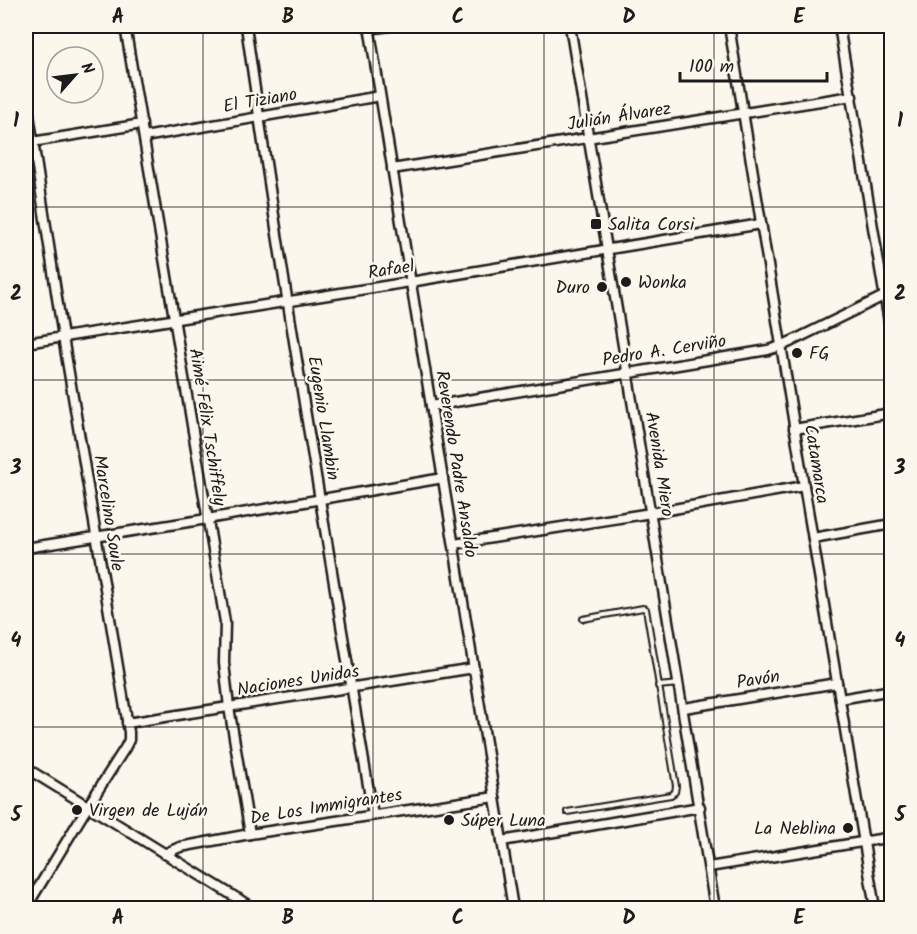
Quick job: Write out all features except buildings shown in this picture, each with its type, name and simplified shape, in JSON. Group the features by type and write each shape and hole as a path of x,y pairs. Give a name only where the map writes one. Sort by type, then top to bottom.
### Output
{"street":[{"name":"Aimé Félix Tschiffely","path":"125,26 225,622 224,663 229,708 250,834"},
{"name":"Eugenio Llambin","path":"246,26 373,815"},
{"path":"369,27 389,26"},
{"name":"Avenida Miero","path":"570,26 629,373 715,909"},
{"name":"Catamarca","path":"729,26 875,909"},
{"path":"839,26 888,294 891,340"},
{"name":"Reverendo Padre Ansaldo","path":"369,27 513,909"},
{"name":"Marcelino Soule","path":"26,95 29,142 129,732 129,740 26,908"},
{"name":"El Tiziano","path":"144,137 380,96"},
{"name":"Julián Álvarez","path":"392,169 852,96"},
{"path":"29,142 142,124"},
{"name":"Rafael","path":"26,343 761,224"},
{"name":"Pedro A. Cerviño","path":"432,406 781,346 888,294"},
{"path":"794,429 891,413"},
{"path":"26,548 443,478"},
{"path":"454,544 804,486"},
{"path":"813,538 891,524"},
{"name":"Naciones Unidas","path":"127,723 474,668"},
{"name":"Pavón","path":"684,708 837,683"},
{"path":"840,699 891,690"},
{"path":"26,768 253,909"},
{"name":"De Los Immigrantes","path":"164,854 180,847 250,834 495,797"},
{"path":"502,841 700,807"},
{"path":"709,867 891,837"},
{"path":"233,909 238,899"}],"lane":[{"path":"567,812 671,795 675,792 676,786 646,609 583,619"},
{"path":"658,686 680,684"}],"place":[{"name":"Salita Corsi","path":"596,224"},
{"name":"Wonka","path":"626,282"},
{"name":"Duro","path":"602,287"},
{"name":"FG","path":"797,353"},
{"name":"Virgen de Luján","path":"77,810"},
{"name":"Súper Luna","path":"449,820"},
{"name":"La Neblina","path":"848,828"}]}
